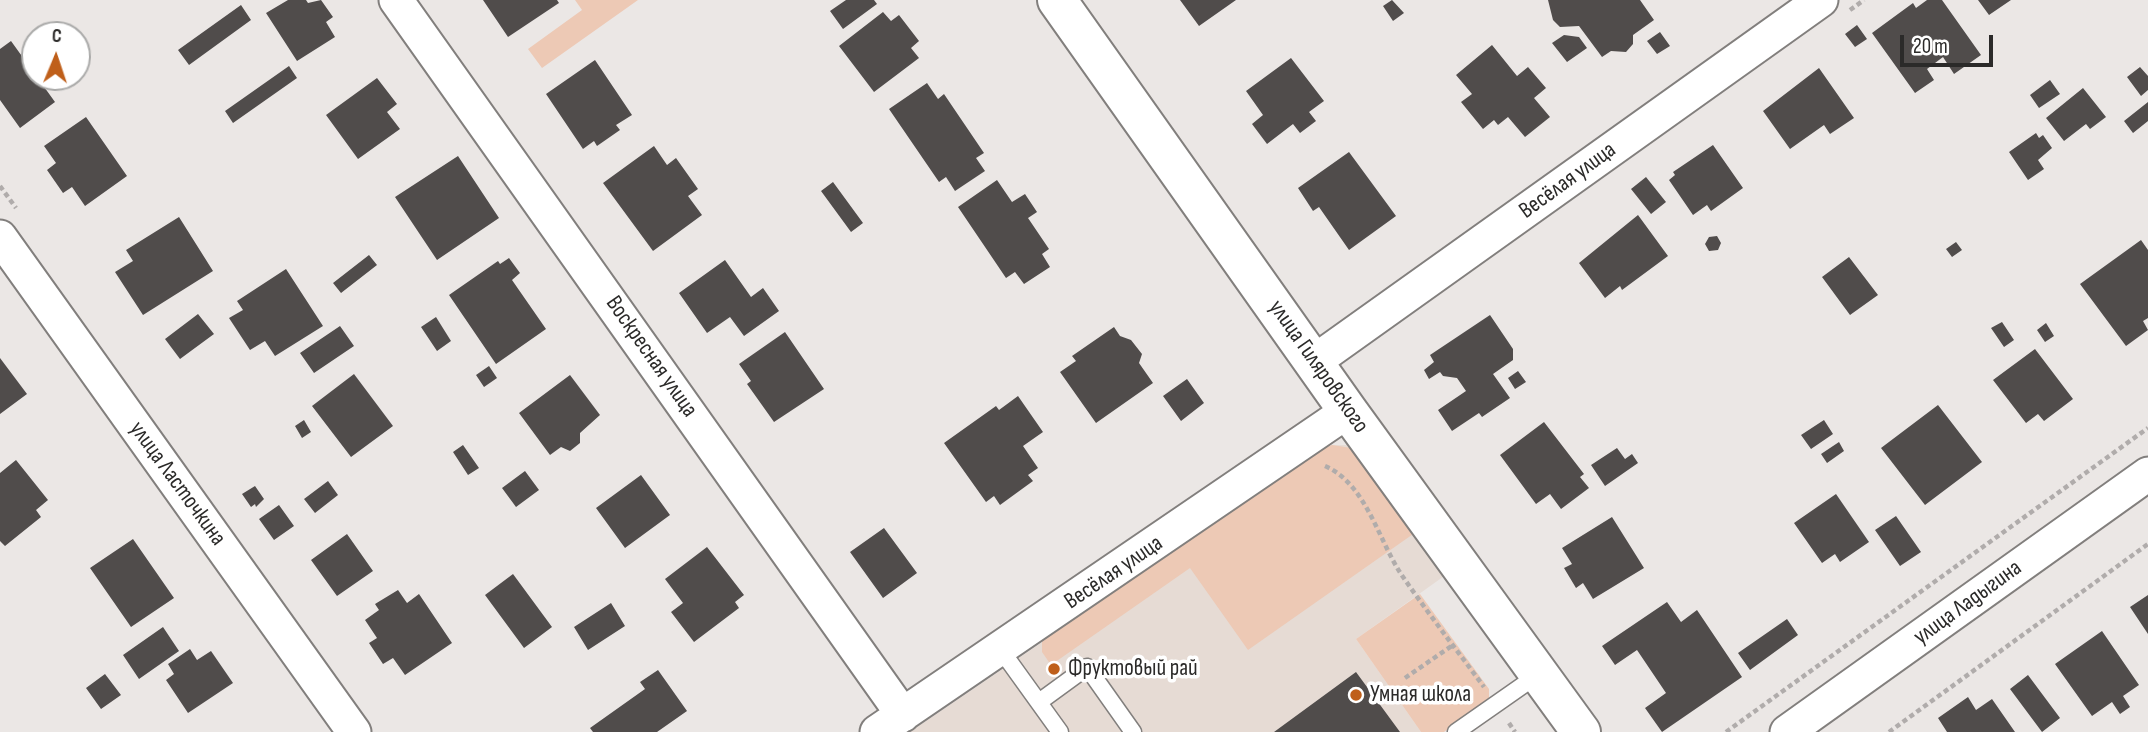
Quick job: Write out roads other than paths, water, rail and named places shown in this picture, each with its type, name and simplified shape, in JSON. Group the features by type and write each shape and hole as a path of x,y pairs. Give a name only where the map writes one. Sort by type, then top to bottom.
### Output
{"street":[{"name":"Воскресная улица","path":"396,0 890,723"},
{"name":"улица Гиляровского","path":"1058,0 1315,360 1348,411 1581,732"},
{"name":"Весёлая улица","path":"1315,360 1821,0"},
{"name":"улица Ласточкина","path":"0,237 354,732"},
{"name":"Весёлая улица","path":"890,723 1001,650 1348,411"},
{"name":"улица Ладыгина","path":"1787,732 2148,474"}],"lane":[{"path":"1001,650 1060,732"},
{"path":"1039,702 1087,667 1133,732"},
{"path":"1456,732 1539,674"}],"place":[{"name":"Фруктовый рай","path":"1054,669"},
{"name":"Умная школа","path":"1356,695"}]}
